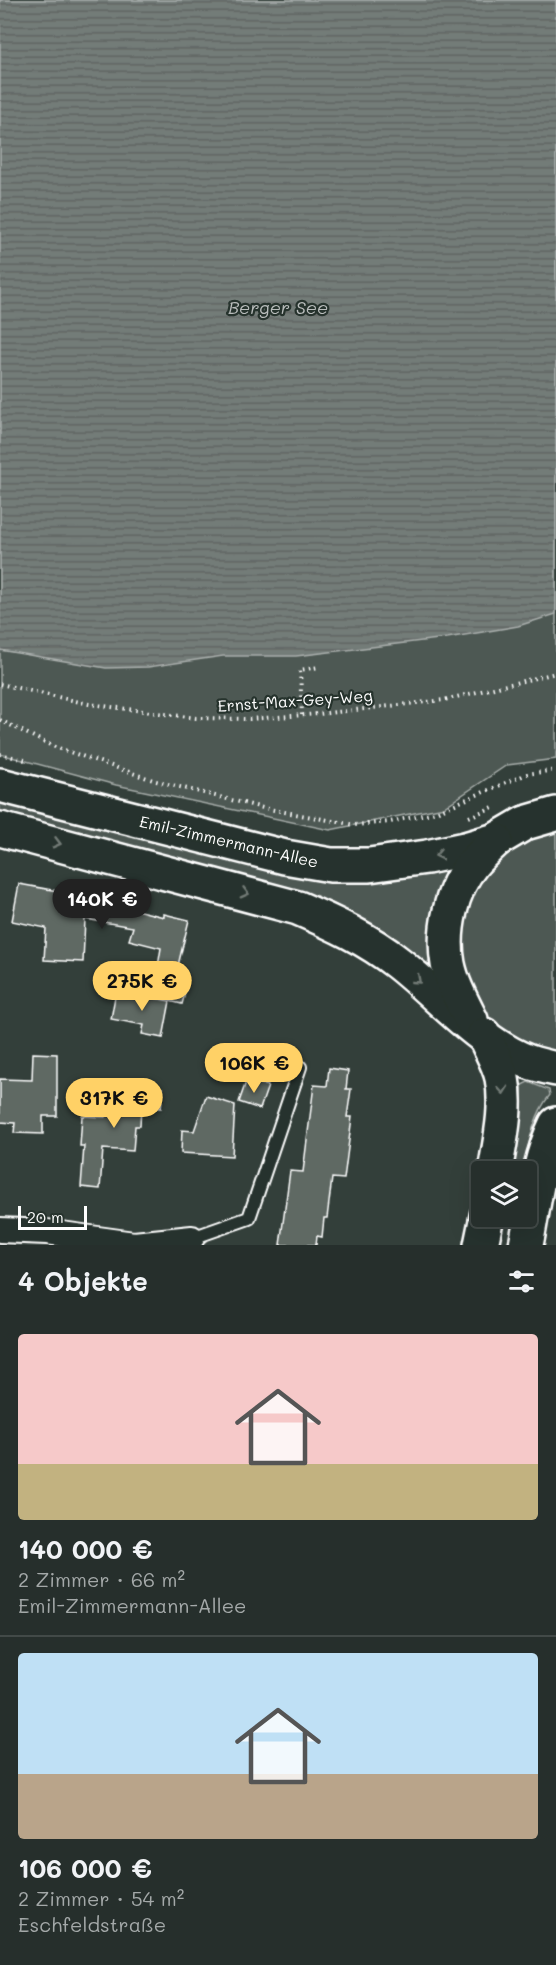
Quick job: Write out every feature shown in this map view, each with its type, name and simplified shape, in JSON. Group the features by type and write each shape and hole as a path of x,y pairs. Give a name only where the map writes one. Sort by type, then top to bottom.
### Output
{"main road":[{"name":"Emil-Zimmermann-Allee","path":"0,785 276,854 331,865 369,865 465,849 496,840 525,823 556,814"},
{"path":"0,829 298,908 344,928 396,962 480,1032 529,1062 556,1069"},
{"name":"Emil-Zimmermann-Allee","path":"496,840 471,865 455,895 447,929 448,964 459,997 502,1076 504,1093 502,1131 497,1161"},
{"path":"526,1245 540,1175 556,1124"},
{"path":"482,1245 485,1227"}],"street":[{"path":"0,1230 47,1232 134,1244 193,1242"}],"lane":[{"path":"193,1242 249,1218 300,1067"}],"path":[{"path":"302,715 300,670 319,667"},
{"name":"Ernst-Max-Gey-Weg","path":"0,684 89,704 196,718 249,719 444,700 556,674"},
{"path":"0,720 52,746 156,781 263,808 355,825 390,822 436,812 527,774 556,770"},
{"path":"0,754 32,762"},
{"path":"461,820 498,804"}],"shaded area":[{"name":"Berger See","path":"0,0 556,0 556,759 507,765 444,807 330,830 116,785 0,754"},
{"path":"0,797 351,879 384,881 436,870 445,871 430,922 430,960 426,964 365,921 332,903 0,815"},
{"path":"556,827 556,1060 498,1033 472,1001 459,963 463,907 487,864 512,843"},
{"path":"528,1082 549,1090 550,1095 535,1122 525,1161 512,1161 520,1118 522,1085"}],"water":[{"name":"Berger See","path":"0,0 556,0 556,614 518,626 447,638 296,656 223,656 148,667 106,668 0,650"}],"building":[{"path":"19,884 112,901 112,904 164,917 164,914 189,920 174,982 187,986 182,1004 153,997 161,948 129,940 133,927 85,919 83,962 44,960 46,928 12,921"},
{"path":"116,991 170,1001 163,1038 142,1034 144,1025 111,1019"},
{"path":"33,1053 57,1054 57,1116 43,1116 43,1134 14,1133 15,1123 0,1122 0,1079 32,1080"},
{"path":"329,1068 348,1071 346,1089 351,1089 347,1117 352,1117 344,1179 332,1178 327,1218 324,1218 322,1237 317,1236 316,1245 280,1245 290,1171 303,1172 314,1085 327,1086"},
{"path":"247,1079 268,1086 260,1109 239,1102"},
{"path":"141,1087 163,1088 161,1108 141,1107 140,1126 135,1126 133,1151 103,1149 100,1189 81,1187 84,1146 80,1146 82,1116 105,1117 108,1090 141,1092"},
{"path":"206,1096 235,1105 232,1156 181,1153 182,1130 194,1131"}]}
